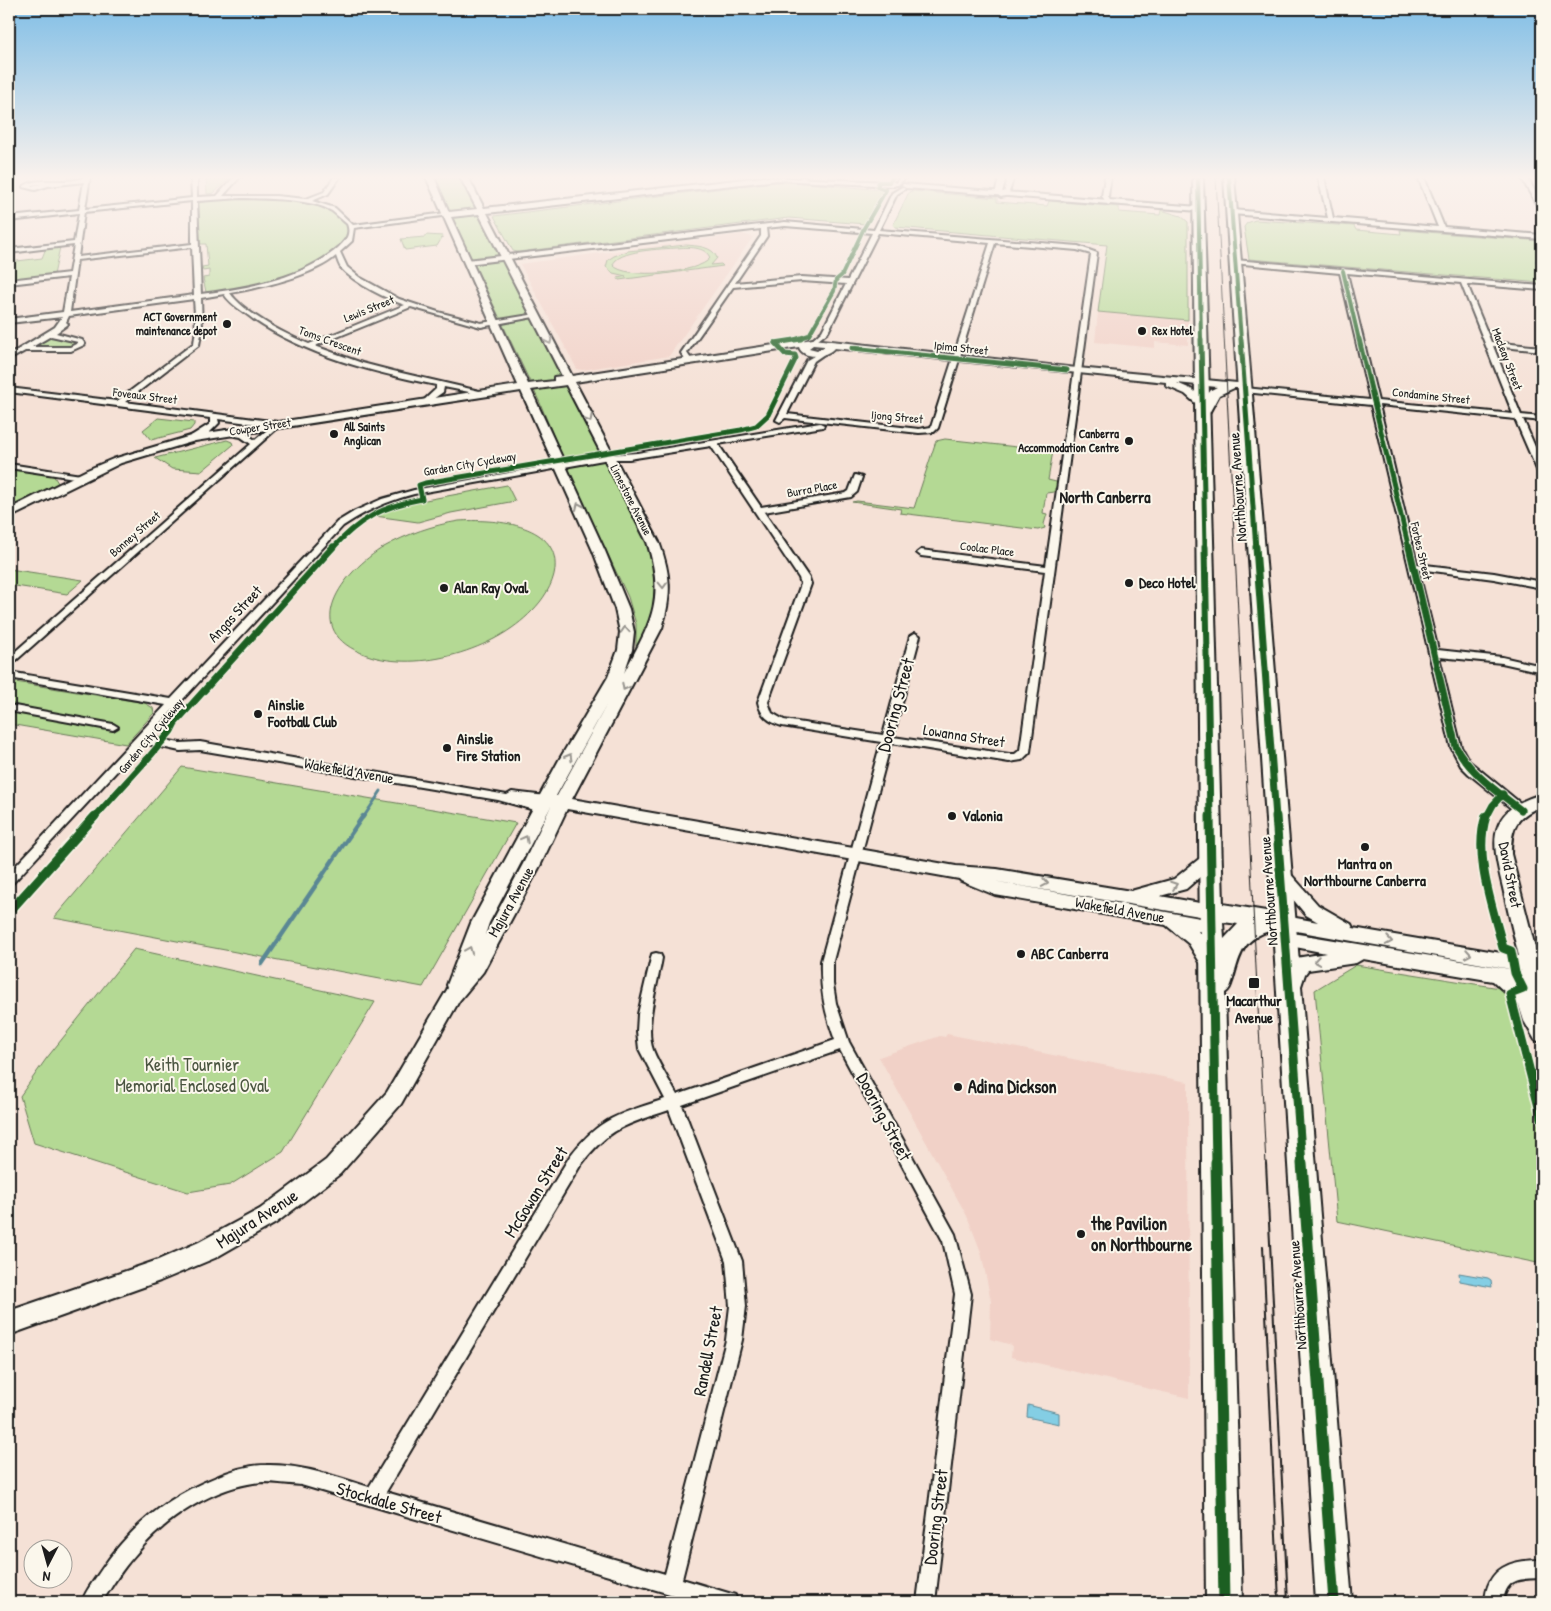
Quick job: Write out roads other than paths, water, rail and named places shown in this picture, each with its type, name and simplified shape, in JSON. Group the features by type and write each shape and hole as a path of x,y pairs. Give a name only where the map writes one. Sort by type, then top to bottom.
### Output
{"highway":[{"name":"Northbourne Avenue","path":"1200,252 1204,384 1210,859 1224,1602"},
{"name":"Northbourne Avenue","path":"1235,252 1242,382 1282,874 1282,928 1290,995 1334,1602"},
{"path":"1211,918 1282,928"},
{"name":"Wakefield Avenue","path":"1211,918 1244,931"},
{"path":"1213,1007 1228,951 1236,938 1244,931 1256,925 1282,928"}],"main road":[{"path":"463,252 519,375 514,382 499,391"},
{"name":"Limestone Avenue","path":"503,252 653,542 662,566 665,588 655,628 580,769 552,805"},
{"name":"Ipima Street","path":"809,349 826,347 852,348 956,359 1078,368 1098,373 1204,384"},
{"path":"568,380 782,348 809,349"},
{"path":"1158,379 1187,374 1202,365"},
{"path":"1158,379 1190,392 1203,410 1210,396 1222,386 1234,379 1242,382"},
{"path":"1222,386 1242,382"},
{"name":"Cowper Street","path":"499,391 524,387"},
{"name":"Cowper Street","path":"9,514 117,461 194,438 226,432"},
{"path":"552,805 615,677 625,650 627,632 616,590 561,468"},
{"path":"580,769 580,789 583,794 592,802 610,811"},
{"name":"David Street","path":"1542,800 1521,810 1508,822 1502,836 1503,854 1536,973 1542,1014"},
{"name":"Wakefield Avenue","path":"552,805 610,811 956,872 997,875 1131,897 1211,918"},
{"name":"Wakefield Avenue","path":"552,805 644,824 728,832"},
{"name":"Majura Avenue","path":"9,1323 160,1270 207,1250 268,1216 333,1167 394,1098 452,996 480,923 513,861 552,805"},
{"name":"Majura Avenue","path":"452,996 476,967 532,864 552,805"},
{"path":"1131,897 1180,884 1210,859"},
{"path":"513,861 532,864"},
{"name":"Wakefield Avenue","path":"956,872 995,888 1162,917 1211,918"},
{"path":"1282,874 1312,910 1359,936"},
{"path":"1162,917 1182,926 1189,932 1203,949 1212,966"},
{"path":"480,923 498,927"},
{"path":"1282,928 1359,936 1536,973"},
{"path":"1282,928 1418,961 1498,975 1536,973"},
{"path":"1290,995 1296,971 1303,963 1352,956 1418,961"},
{"path":"1498,975 1517,990 1527,1001 1534,1021 1542,1034"}],"street":[{"path":"58,327 66,314 75,252"},
{"path":"74,259 133,252"},
{"path":"118,404 197,344 199,329 195,252"},
{"path":"468,263 555,252"},
{"path":"689,362 684,353 753,252"},
{"path":"763,434 780,421 809,349 825,332 865,252"},
{"name":"Ijong Street","path":"782,416 919,431 934,428 989,252"},
{"name":"Lowanna Street","path":"713,442 804,578 806,584 762,702 764,711 770,719 782,723 1009,758 1022,756 1094,253 1091,252"},
{"path":"9,321 226,292 295,275 324,262 338,253 344,268 357,278 410,305 481,325 494,320 535,314"},
{"path":"1236,262 1542,288"},
{"name":"Forbes Street","path":"1343,271 1456,747 1465,763 1521,810"},
{"path":"738,274 739,278 745,281 758,283"},
{"path":"9,282 72,275"},
{"path":"730,284 802,279 850,282"},
{"name":"Macleay Street","path":"1463,281 1542,472"},
{"name":"Toms Crescent","path":"226,292 230,299 255,318 292,339 309,346 378,370 440,385 484,393"},
{"name":"Lewis Street","path":"309,346 410,305"},
{"path":"9,358 58,327 104,309"},
{"path":"23,349 71,349 82,344 80,341 49,332"},
{"path":"809,349 826,347 825,332"},
{"path":"1490,344 1542,349"},
{"path":"563,369 592,376"},
{"path":"519,375 561,468"},
{"path":"524,387 561,383 568,380"},
{"name":"Condamine Street","path":"1242,382 1288,393 1542,419"},
{"name":"Ipima Street","path":"1204,384 1222,386"},
{"path":"426,402 440,390 440,385"},
{"name":"Foveaux Street","path":"9,390 278,424"},
{"name":"Cowper Street","path":"226,432 499,391"},
{"path":"194,438 207,432 213,426 215,423 212,415"},
{"name":"Ijong Street","path":"561,468 713,442 842,423"},
{"name":"Bonney Street","path":"9,662 278,424"},
{"path":"226,432 243,435 256,444"},
{"path":"9,466 81,477"},
{"name":"Angas Street","path":"9,880 340,524 359,511 384,500 406,494 561,468"},
{"name":"Burra Place","path":"759,510 848,495 853,492 858,477"},
{"name":"Coolac Place","path":"921,553 1050,570"},
{"path":"1413,566 1494,576 1542,586"},
{"name":"Dooring Street","path":"915,636 827,961 826,986 830,1009 843,1043 950,1239 963,1294 926,1602"},
{"path":"1434,653 1502,660 1542,670"},
{"path":"9,675 173,703"},
{"path":"9,708 113,727"},
{"name":"Wakefield Avenue","path":"143,736 180,747 200,746 552,805"},
{"name":"Randell Street","path":"656,958 644,1031 646,1049 673,1101 734,1261 738,1306 734,1340 671,1586"},
{"name":"McGowan Street","path":"374,1498 570,1170 587,1145 602,1131 616,1122 843,1043"},
{"name":"Stockdale Street","path":"91,1602 132,1544 158,1518 194,1496 228,1481 260,1474 301,1476 728,1602"},
{"path":"1494,1602 1494,1594 1499,1582 1512,1572 1542,1569"}],"water":[{"path":"1459,1273 1488,1278 1491,1280 1492,1287 1460,1281"},
{"path":"1028,1405 1059,1413 1059,1424 1027,1417"}],"waterway":[{"path":"1536,261 1542,261"},
{"path":"363,818 381,791"},
{"path":"262,964 363,816"}],"tram line":[{"path":"1220,252 1266,1165"},
{"path":"1266,1163 1288,1602"},
{"path":"1263,1246 1279,1602"}],"place":[{"name":"ACT Government maintenance depot","path":"227,324"},
{"name":"Rex Hotel","path":"1142,331"},
{"name":"All Saints Anglican","path":"334,434"},
{"name":"Canberra Accommodation Centre","path":"1129,441"},
{"name":"Deco Hotel","path":"1129,583"},
{"name":"Alan Ray Oval","path":"444,588"},
{"name":"Ainslie Football Club","path":"258,714"},
{"name":"Ainslie Fire Station","path":"447,748"},
{"name":"Valonia","path":"952,816"},
{"name":"Mantra on Northbourne Canberra","path":"1365,847"},
{"name":"ABC Canberra","path":"1021,954"},
{"name":"Macarthur Avenue","path":"1254,983"},
{"name":"Adina Dickson","path":"958,1087"},
{"name":"the Pavilion on Northbourne","path":"1081,1234"}],"district":[{"name":"North Canberra","path":"1105,497"}],"park label":[{"name":"Keith Tournier Memorial Enclosed Oval","path":"192,1075"}]}
